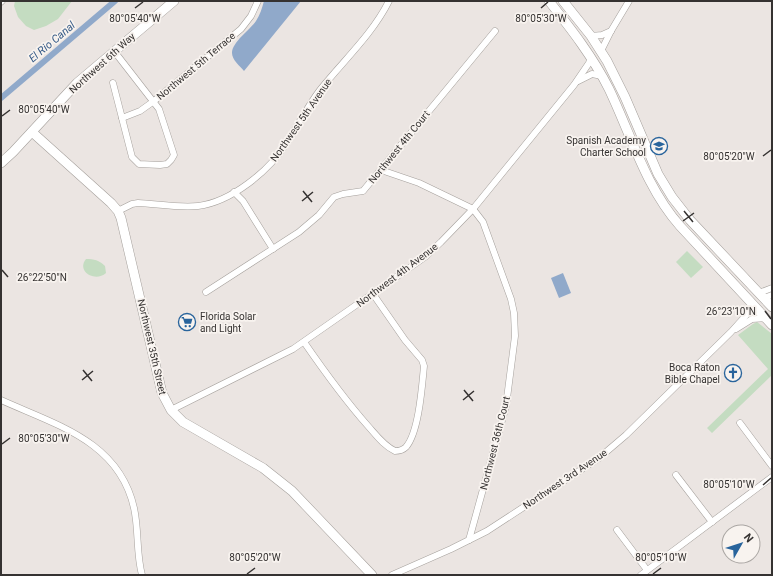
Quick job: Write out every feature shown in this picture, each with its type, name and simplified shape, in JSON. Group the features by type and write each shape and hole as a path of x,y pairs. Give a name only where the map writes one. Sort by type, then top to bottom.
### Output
{"main road":[{"name":"Northwest 6th Way","path":"1,163 77,83 174,1"},
{"path":"549,1 591,57 602,76 650,180 667,209 680,226 711,260 758,309 766,311 770,319"},
{"path":"563,1 601,51 623,91 656,170 667,189 684,213 714,246 765,296 772,307"},
{"name":"Northwest 35th Street","path":"32,132 118,211 125,233 162,393 171,410 184,422 258,464 278,479 292,491 372,575"},
{"path":"667,209 684,220 714,246"},
{"path":"711,260 726,269 753,296 765,296"}],"street":[{"name":"Northwest 5th Terrace","path":"122,118 140,111 154,101 241,29 251,16 258,1"},
{"name":"Northwest 5th Avenue","path":"118,211 132,204 138,203 199,206 218,201 234,192 263,171 278,156 314,98 369,33 389,1"},
{"path":"601,51 629,1"},
{"name":"Northwest 4th Court","path":"206,292 310,224 334,197 363,191 495,31"},
{"path":"591,36 602,35 611,31"},
{"path":"114,51 154,101 161,116 174,155 172,160 167,164 139,164 135,162 132,157 114,83"},
{"name":"Northwest 4th Avenue","path":"171,410 282,355 304,342 425,257 473,209 577,82 591,57"},
{"name":"Northwest 4th Avenue","path":"577,82 592,74 602,76"},
{"path":"381,170 419,183 473,209"},
{"path":"234,192 243,202 273,249"},
{"name":"Northwest 36th Court","path":"469,540 506,406 515,336 514,313 511,299 483,222 473,209"},
{"path":"765,296 772,288"},
{"path":"304,342 347,402 389,448 399,451 405,448 410,441 419,409 424,366 422,360 405,340 374,294"},
{"name":"Northwest 3rd Avenue","path":"392,575 486,531 581,470 610,449 626,436 731,332 749,312 758,309"},
{"name":"Northwest 3rd Avenue","path":"731,332 752,319 770,319"},
{"path":"1,400 77,434 98,449 108,459 120,474 126,485 134,509 139,562 142,575"},
{"path":"740,423 772,466"},
{"path":"676,475 712,522"},
{"path":"641,575 772,477"},
{"path":"617,530 647,570"}],"green space":[{"path":"15,1 72,1 58,19 46,26 34,30 26,26 18,17 14,6"},
{"path":"687,251 703,267 691,278 676,262"},
{"path":"86,259 101,262 105,266 106,273 97,277 88,274 83,268"},
{"path":"757,322 772,334 772,375 712,433 707,428 768,369 738,335"}],"water":[{"path":"264,1 301,1 244,71 236,63 232,56 233,49 238,40 256,21"},
{"path":"563,273 571,293 559,298 551,278"}],"waterway":[{"name":"El Rio Canal","path":"1,98 115,1"}],"place":[{"name":"Spanish Academy Charter School","path":"659,146"},
{"name":"Florida Solar and Light","path":"187,322"},
{"name":"Boca Raton Bible Chapel","path":"733,373"}]}
